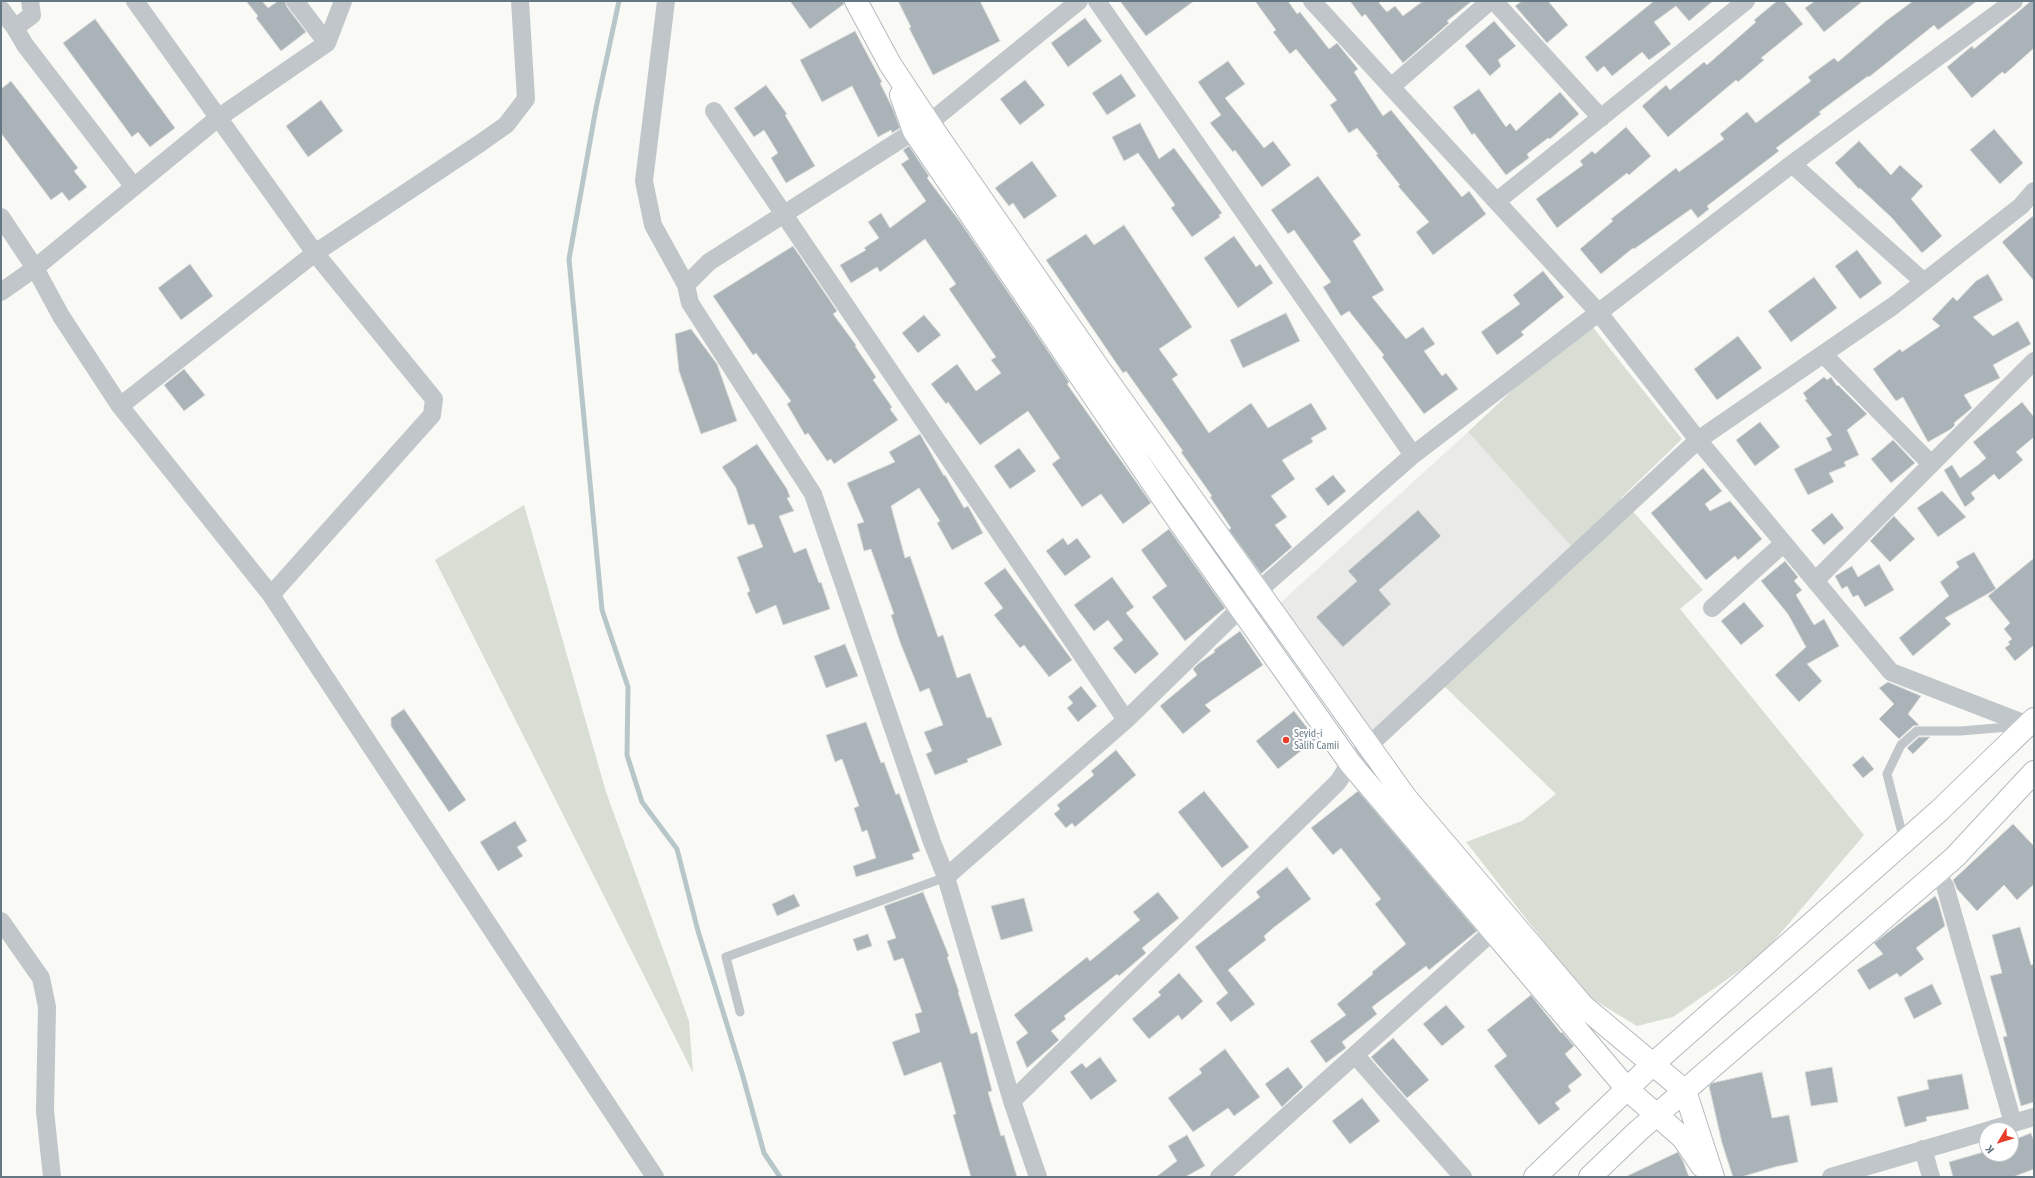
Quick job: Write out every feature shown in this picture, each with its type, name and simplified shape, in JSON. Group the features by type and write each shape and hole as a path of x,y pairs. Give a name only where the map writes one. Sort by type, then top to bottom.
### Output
{"street":[{"path":"16,28 32,15 30,1"},
{"path":"135,1 315,253 434,399 432,415 270,595"},
{"path":"295,1 327,43"},
{"path":"1,292 35,268 218,118 327,43 343,1"},
{"path":"120,406 315,253 480,144 506,125 526,99 520,1"},
{"path":"666,1 644,181 653,224 686,285 690,303 813,494 932,842 946,877 1012,1101 1038,1177"},
{"path":"856,1 922,127 1169,507 1350,763 1499,923 1583,1006 1685,1091 1714,1177"},
{"path":"686,285 709,262 922,127 1079,1"},
{"path":"1097,1 1413,456"},
{"path":"1312,1 1599,313 1698,440 1891,672 2031,722 1940,810 1653,1064 1628,1090 1535,1177"},
{"path":"1391,87 1490,1"},
{"path":"1494,1 1601,118"},
{"path":"1497,201 1746,1"},
{"path":"946,877 1126,720 1242,609 1258,591 1413,456 1792,164 2014,1"},
{"path":"1,9 16,28 25,45 134,187"},
{"path":"714,111 1126,720"},
{"path":"922,127 1100,370 1406,798 1499,923 1628,1090 1683,1138 1710,1177"},
{"path":"1792,164 1924,282"},
{"path":"1012,1101 1338,782 1350,763 1698,440 1893,306 2021,206 2034,191"},
{"path":"1,217 35,268 62,316 120,406 270,595 652,1175"},
{"path":"1823,354 1931,464"},
{"path":"1815,581 2034,361"},
{"path":"1712,608 1784,543"},
{"path":"1590,1177 1656,1116 1955,857 2034,772"},
{"path":"1936,873 1944,886 2012,1122"},
{"path":"1,921 41,978 46,1007 45,1111 52,1177"},
{"path":"1219,1177 1356,1056 1499,923"},
{"path":"1356,1056 1463,1177"},
{"path":"2019,1122 2034,1117"},
{"path":"1831,1177 1979,1133"},
{"path":"1923,1149 1932,1177"}],"lane":[{"path":"1904,841 1887,774 1901,746 1917,731 1960,731 2031,722"},
{"path":"740,1012 726,957 946,877"}],"shaded area":[{"path":"1587,320 1682,439 1621,498 1703,590 1680,609 1864,835 1762,955 1673,1017 1637,1026 1586,995 1466,842 1522,821 1556,794 1444,686 1579,555 1468,432"},
{"path":"1468,432 1579,555 1381,744 1280,603"},
{"path":"524,505 606,792 689,1021 693,1073 435,560"}],"building":[{"path":"246,1 262,1 268,8 278,1 285,1 287,7 306,32 281,51 256,18 258,16"},
{"path":"790,1 844,1 844,4 810,29"},
{"path":"898,1 980,1 1000,41 933,75 909,28 911,27"},
{"path":"1120,1 1194,1 1146,36"},
{"path":"1255,1 1288,1 1297,14 1300,12 1329,49 1337,43 1358,69 1354,72 1383,116 1391,110 1462,197 1469,191 1486,214 1433,255 1416,232 1429,222 1398,186 1400,185 1357,128 1349,133 1330,105 1337,100 1296,49 1290,54 1273,32 1276,30"},
{"path":"1350,1 1381,1 1379,3 1387,12 1395,6 1403,16 1423,1 1472,1 1447,21 1449,23 1403,63 1365,14 1362,17"},
{"path":"1522,1 1548,1 1568,25 1547,43 1515,6"},
{"path":"1654,1 1713,1 1689,21 1676,6 1654,22 1671,44 1649,60 1642,52 1612,76 1604,66 1597,72 1585,57"},
{"path":"1777,1 1784,1 1803,24 1761,58 1764,60 1738,82 1736,80 1668,137 1642,106 1666,85 1670,90 1704,62 1707,65 1756,22 1754,20"},
{"path":"1815,1 1863,1 1824,32 1805,8"},
{"path":"1913,1 1977,1 1938,30 1934,25 1869,77 1868,76 1819,112 1821,114 1776,148 1779,151 1707,206 1709,209 1698,218 1691,209 1634,249 1633,248 1601,274 1580,249 1613,221 1611,219 1676,168 1679,172 1724,139 1720,134 1747,112 1756,123 1811,81 1808,77 1834,58 1838,62 1886,21"},
{"path":"2031,1 2034,1 2034,48 2005,74 2002,72 1972,98 1947,67 1972,46 1974,49"},
{"path":"1085,18 1102,41 1068,67 1051,43"},
{"path":"95,19 175,128 150,147 138,132 132,137 63,43"},
{"path":"1494,21 1516,46 1498,60 1501,66 1490,76 1465,46"},
{"path":"855,31 882,82 880,83 893,109 900,128 892,133 891,130 878,137 852,86 822,102 800,60"},
{"path":"1228,61 1245,84 1225,98 1264,148 1273,141 1291,165 1262,187 1235,150 1233,152 1210,123 1221,115 1198,82"},
{"path":"1121,74 1136,96 1107,115 1092,93"},
{"path":"1025,80 1045,105 1020,125 1000,99"},
{"path":"11,81 78,168 74,171 87,187 69,201 62,192 51,200 1,133 1,89"},
{"path":"766,85 787,114 785,115 815,166 786,183 771,158 778,153 764,130 754,137 734,108"},
{"path":"1479,89 1506,127 1510,123 1516,131 1560,92 1579,114 1550,139 1548,138 1527,154 1529,158 1506,175 1474,133 1472,135 1453,107"},
{"path":"321,100 343,131 308,157 286,126"},
{"path":"1140,123 1159,159 1174,148 1222,213 1219,215 1220,217 1192,237 1171,208 1175,205 1138,153 1124,161 1112,137"},
{"path":"1626,127 1651,156 1629,175 1627,173 1557,228 1536,199 1583,165 1580,161 1592,151 1595,154"},
{"path":"1994,129 2023,163 2000,184 1970,150"},
{"path":"1859,141 1891,175 1900,165 1923,186 1911,199 1942,236 1922,253 1892,218 1860,188 1859,189 1835,163"},
{"path":"909,146 929,176 927,178 961,223 1069,382 1067,384 1151,503 1123,524 1101,494 1082,507 1052,464 1060,458 1028,411 980,445 948,402 946,404 931,384 957,364 976,391 1001,373 991,360 996,357 949,289 956,284 925,239 880,272 877,267 851,283 840,265 866,250 864,248 879,238 868,222 881,213 890,228 926,201 901,164 909,159 903,150"},
{"path":"1032,161 1057,196 1024,219 1013,203 1009,206 995,188"},
{"path":"1318,176 1361,235 1353,241 1384,290 1372,297 1406,339 1423,327 1435,344 1424,351 1442,376 1446,373 1458,389 1424,414 1382,357 1384,355 1349,311 1341,316 1323,287 1331,282 1294,230 1288,234 1271,210"},
{"path":"2034,215 2034,281 2002,242"},
{"path":"1124,225 1192,327 1159,349 1178,375 1172,379 1209,433 1251,403 1268,428 1311,403 1327,429 1311,438 1313,442 1282,460 1295,479 1271,496 1287,517 1275,525 1292,547 1261,574 1229,530 1231,528 1210,497 1212,496 1181,452 1183,451 1126,371 1123,373 1046,260 1086,234 1094,245"},
{"path":"1234,236 1256,267 1260,264 1273,283 1238,308 1204,258"},
{"path":"793,246 837,311 833,314 856,345 855,346 876,377 873,380 892,407 890,409 898,420 834,464 831,459 827,461 808,433 805,435 787,404 791,401 756,353 753,355 713,296"},
{"path":"1857,250 1882,283 1860,299 1835,266"},
{"path":"190,264 213,296 181,320 158,288"},
{"path":"1543,271 1564,297 1521,332 1524,335 1497,355 1481,332 1520,304 1513,295"},
{"path":"1988,274 2003,300 1973,317 1993,336 2018,321 2031,344 1993,365 2000,378 1964,395 1972,408 1954,423 1955,425 1951,429 1928,442 1903,397 1896,401 1873,369 1900,349 1902,352 1940,326 1932,319 1953,297 1957,301 1976,281"},
{"path":"1814,277 1837,308 1791,342 1768,311"},
{"path":"1286,313 1300,341 1243,368 1230,340"},
{"path":"924,315 941,335 918,353 902,333"},
{"path":"691,329 717,364 737,421 701,434 679,371 675,334"},
{"path":"1738,336 1762,368 1717,400 1694,369"},
{"path":"184,369 205,395 184,411 164,385"},
{"path":"1824,377 1827,380 1831,377 1837,386 1838,385 1867,414 1847,430 1859,455 1844,462 1846,466 1829,473 1834,482 1808,495 1794,469 1832,450 1826,438 1832,435 1805,400 1807,399 1803,393"},
{"path":"2022,402 2034,417 2034,437 2016,452 2023,460 1999,480 1994,474 1971,493 1975,499 1965,507 1944,470 1952,465 1960,478 1978,465 1986,458 1973,442"},
{"path":"1760,422 1780,447 1755,466 1736,440"},
{"path":"920,434 964,508 968,506 983,533 952,550 937,523 940,521 919,488 891,506 905,558 910,556 938,637 943,635 957,678 970,673 987,718 991,717 1002,745 967,759 968,762 935,775 926,754 932,751 924,732 943,725 929,688 920,692 900,642 891,615 894,614 871,549 864,551 857,524 864,522 847,483 895,462 889,452"},
{"path":"1893,440 1915,463 1891,483 1871,459"},
{"path":"757,444 787,489 790,497 787,498 794,511 779,516 794,553 806,548 819,583 821,582 830,609 783,625 776,605 756,614 747,593 750,591 737,557 763,547 754,524 748,525 736,488 722,467"},
{"path":"1019,448 1036,471 1010,489 994,466"},
{"path":"1703,468 1722,491 1705,504 1710,511 1730,501 1762,539 1738,560 1735,556 1706,580 1651,513"},
{"path":"1333,475 1346,491 1328,506 1315,489"},
{"path":"1942,491 1966,517 1938,537 1917,508"},
{"path":"1418,510 1441,536 1379,590 1391,604 1343,647 1316,617 1357,581 1348,571"},
{"path":"1832,513 1844,528 1824,545 1811,530"},
{"path":"1894,516 1915,539 1890,562 1870,541"},
{"path":"1169,529 1225,608 1185,641 1152,597 1167,586 1141,550"},
{"path":"1063,538 1068,545 1077,538 1091,557 1065,576 1046,551"},
{"path":"1974,552 1996,589 1945,618 1951,624 1913,656 1899,638 1949,596 1940,582 1959,567 1956,562"},
{"path":"2034,558 2034,645 2015,661 2005,648 2010,644 2008,642 2012,639 2004,629 2010,623 1988,596"},
{"path":"1785,561 1798,577 1794,581 1802,590 1796,595 1814,625 1824,619 1839,646 1807,664 1822,681 1799,702 1775,675 1806,647 1788,614 1761,581"},
{"path":"1879,564 1894,590 1865,607 1858,595 1853,597 1847,586 1842,589 1835,576 1852,566 1858,577"},
{"path":"1005,568 1072,660 1049,677 1024,645 1020,648 994,615 1003,608 984,583"},
{"path":"1112,577 1134,607 1126,613 1159,654 1135,674 1113,648 1123,640 1108,620 1094,631 1074,605"},
{"path":"1744,602 1764,626 1741,645 1721,621"},
{"path":"1240,631 1263,665 1205,705 1211,711 1183,734 1160,706 1197,675 1193,669 1199,663"},
{"path":"845,644 858,676 826,688 814,656"},
{"path":"1888,682 1921,696 1908,714 1919,725 1913,726 1899,739 1879,719 1894,704 1879,688"},
{"path":"1081,686 1097,706 1078,722 1067,708 1073,703 1068,697"},
{"path":"404,709 466,800 449,812 391,726 391,718"},
{"name":"Seyid-i Salih Camii","path":"1294,711 1316,739 1278,769 1256,741"},
{"path":"866,722 881,763 884,762 896,795 899,793 920,851 912,854 914,859 856,877 853,866 876,858 867,830 862,832 854,808 859,806 842,759 835,762 826,735"},
{"path":"1919,737 1930,737 1913,754 1907,748"},
{"path":"1116,750 1136,775 1075,827 1072,823 1066,828 1054,814 1060,809 1057,805 1094,775 1091,771"},
{"path":"1863,756 1874,769 1863,778 1852,765"},
{"path":"1204,791 1249,847 1222,868 1178,812"},
{"path":"1358,791 1477,931 1429,970 1426,966 1372,1007 1377,1014 1342,1042 1346,1048 1326,1063 1310,1041 1346,1015 1337,1004 1406,944 1375,904 1381,899 1341,848 1333,855 1311,828"},
{"path":"515,821 527,841 517,847 523,856 498,871 480,842"},
{"path":"2013,824 2034,846 2034,884 2017,900 2004,885 1977,911 1957,889 1953,880"},
{"path":"1287,867 1311,899 1273,928 1264,936 1266,940 1228,970 1255,1004 1231,1022 1216,1003 1228,993 1195,947 1260,897 1256,892"},
{"path":"923,892 949,956 947,957 971,1034 977,1032 992,1091 988,1092 1001,1136 1004,1135 1017,1177 971,1177 953,1115 956,1114 941,1062 904,1076 892,1042 920,1032 915,1014 922,1012 903,958 894,961 887,941 896,938 884,906"},
{"path":"1158,892 1179,918 1142,948 1146,953 1119,976 1117,974 1064,1016 1066,1019 1051,1031 1059,1040 1027,1068 1016,1042 1028,1033 1014,1015 1087,957 1090,961 1140,920 1133,912"},
{"path":"794,894 800,906 777,916 772,904"},
{"path":"1935,896 1938,901 1945,926 1916,948 1924,959 1900,977 1897,973 1869,990 1857,970 1883,954 1874,943"},
{"path":"1024,898 1033,931 1001,940 991,906"},
{"path":"2020,927 2031,965 2034,964 2034,1102 2021,1106 2003,1037 2007,1036 1990,976 2002,973 1992,935"},
{"path":"868,934 872,946 857,951 853,939"},
{"path":"1179,973 1203,1001 1182,1020 1178,1015 1149,1039 1132,1019 1161,995 1158,992"},
{"path":"1932,984 1942,1004 1914,1019 1904,998"},
{"path":"1531,995 1561,1033 1562,1032 1574,1046 1565,1054 1582,1075 1568,1086 1571,1091 1555,1103 1560,1109 1539,1125 1494,1066 1507,1056 1487,1030"},
{"path":"1446,1005 1465,1027 1442,1046 1423,1024"},
{"path":"1393,1038 1429,1080 1407,1098 1371,1057"},
{"path":"1225,1049 1260,1097 1234,1116 1228,1108 1193,1132 1168,1098 1202,1073 1199,1069"},
{"path":"1100,1057 1117,1081 1091,1100 1070,1072 1082,1063 1086,1068"},
{"path":"1288,1067 1303,1087 1282,1107 1265,1084"},
{"path":"1832,1067 1838,1102 1811,1106 1805,1072"},
{"path":"1762,1072 1772,1118 1789,1115 1798,1162 1741,1177 1733,1177 1722,1143 1709,1086 1712,1083"},
{"path":"1962,1074 1969,1109 1926,1117 1927,1121 1905,1127 1897,1097 1929,1089 1927,1080"},
{"path":"1362,1098 1380,1121 1350,1144 1332,1121"},
{"path":"2031,1133 2034,1141 2034,1169 2013,1177 1953,1177 1949,1162 1979,1153 1979,1162 2019,1162 2019,1138"},
{"path":"1187,1135 1205,1166 1185,1177 1156,1177 1177,1161 1168,1146"},
{"path":"1678,1152 1689,1177 1625,1177"}],"waterway":[{"path":"619,1 596,108 569,259 602,610 628,687 627,755 642,802 677,849 698,931 742,1073 764,1153 780,1177"}],"place":[{"name":"Seyid-i Salih Camii","path":"1286,740"}]}
